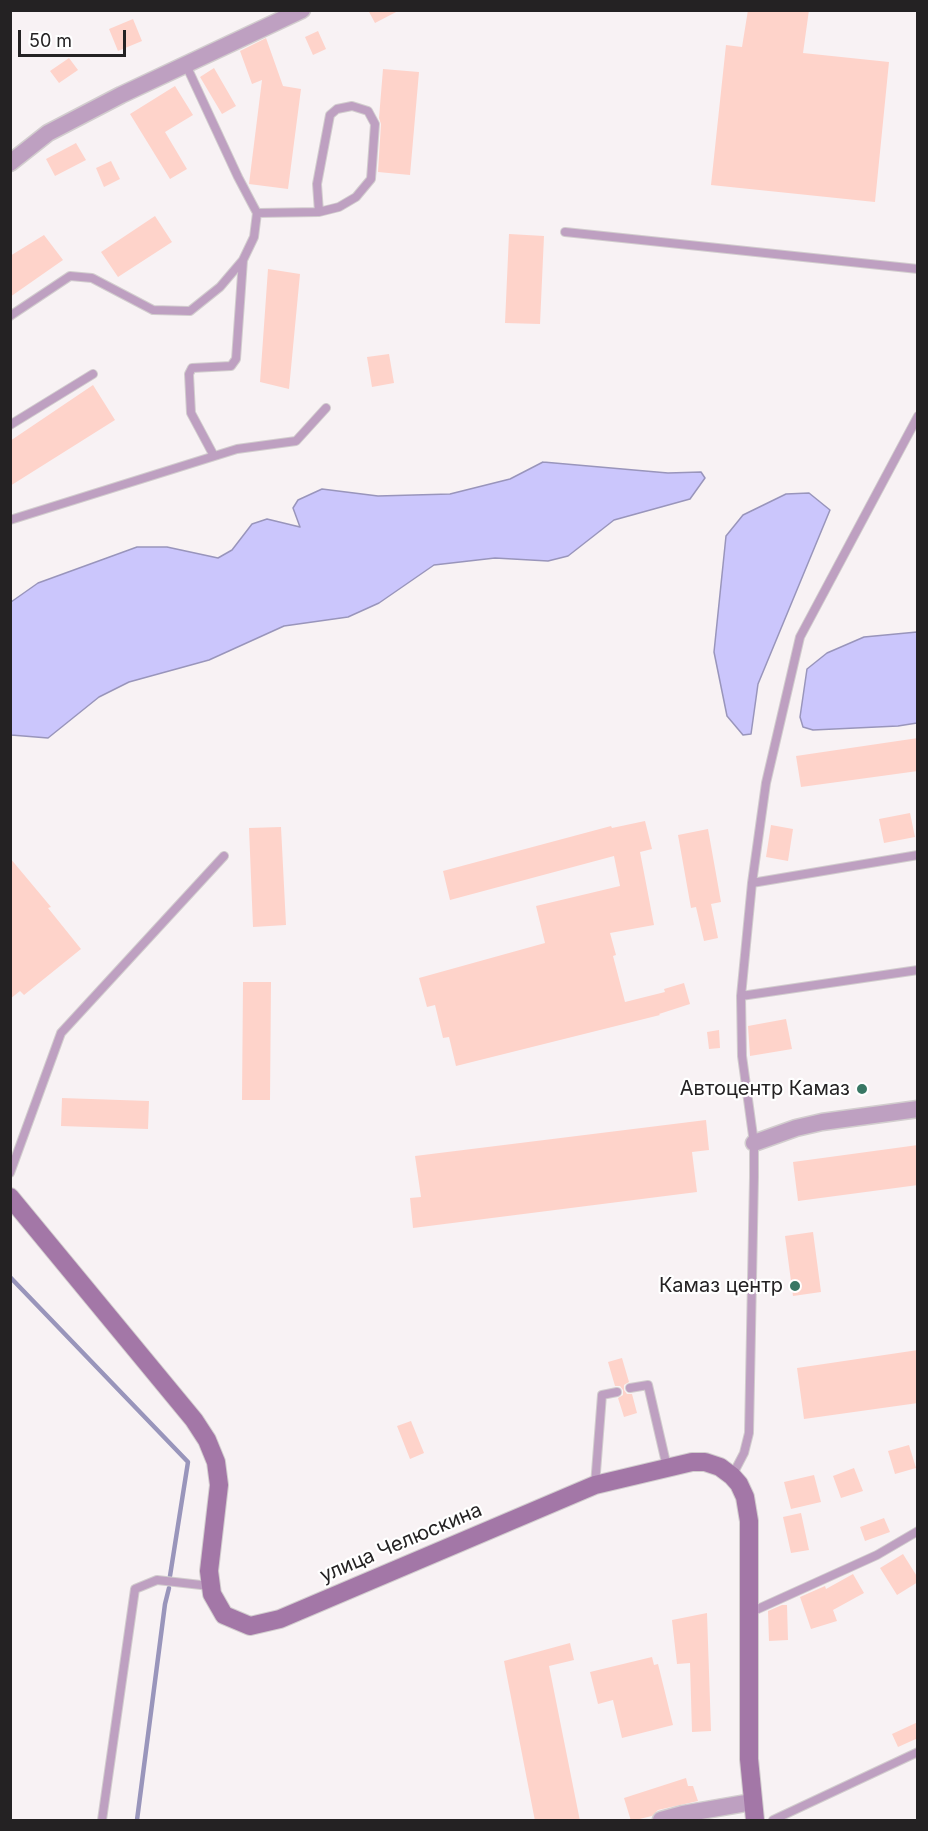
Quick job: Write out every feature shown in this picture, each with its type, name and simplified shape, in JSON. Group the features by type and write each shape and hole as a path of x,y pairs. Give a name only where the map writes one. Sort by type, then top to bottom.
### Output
{"street":[{"path":"10,163 48,133 122,95 302,10"},
{"path":"754,1143 796,1128 822,1122 918,1109"},
{"name":"улица Челюскина","path":"10,1197 195,1420 207,1440 216,1462 219,1485 209,1571 212,1594 224,1614 250,1626 279,1619 595,1485 692,1462 705,1462 720,1467 732,1476"},
{"path":"732,1476 745,1497 749,1521 749,1759 755,1821"},
{"path":"661,1821 682,1814 752,1802"}],"lane":[{"path":"10,316 70,276 92,278 153,310 190,311 220,286 243,260 254,237 256,213 186,65"},
{"path":"256,213 319,212 339,207 356,197 371,179 375,124 368,111 352,106 337,109 330,115 317,184 319,212"},
{"path":"564,232 918,269"},
{"path":"214,456 191,413 189,374 192,368 231,366 236,359 243,260"},
{"path":"10,425 93,374"},
{"path":"10,520 237,449 296,441 326,408"},
{"path":"732,1476 744,1453 749,1433 754,1143 742,1056 741,996 752,883 766,783 800,637 918,416"},
{"path":"752,883 918,855"},
{"path":"10,1173 61,1033 225,856"},
{"path":"741,996 918,970"},
{"path":"630,1388 648,1384 667,1467"},
{"path":"595,1485 602,1395 616,1392"},
{"path":"748,1613 877,1555 918,1531"},
{"path":"102,1821 135,1589 157,1580 211,1586"},
{"path":"773,1821 918,1752"}],"shaded area":[{"path":"543,462 668,473 701,472 705,478 690,499 614,520 568,556 548,561 495,558 434,565 379,603 348,617 284,626 209,660 129,682 99,697 48,738 11,735 11,602 38,583 137,547 167,547 218,558 232,550 252,524 267,519 300,527 293,508 298,500 322,489 378,496 450,494 510,479"},
{"path":"809,493 830,510 758,684 751,734 743,735 727,716 714,652 726,536 743,515 786,494"},
{"path":"917,632 917,723 813,730 803,727 800,717 807,669 827,653 864,637"}],"building":[{"path":"368,10 400,10 375,23"},
{"path":"748,10 809,10 803,53 889,62 875,202 711,185 726,45 742,47"},
{"path":"133,19 142,41 118,51 109,29"},
{"path":"318,31 326,49 313,55 305,37"},
{"path":"266,38 283,86 301,89 288,189 249,184 262,80 252,84 240,51"},
{"path":"69,58 78,70 59,83 50,71"},
{"path":"214,68 236,106 222,114 200,77"},
{"path":"383,69 419,72 410,175 378,172"},
{"path":"175,86 193,115 165,132 187,169 170,179 130,114"},
{"path":"76,143 86,160 55,176 46,159"},
{"path":"111,161 120,179 104,187 96,168"},
{"path":"155,216 172,242 118,277 101,252"},
{"path":"509,234 544,236 540,324 505,323"},
{"path":"44,235 63,260 10,297 10,256"},
{"path":"268,269 300,274 289,389 260,382"},
{"path":"389,354 394,383 372,387 367,357"},
{"path":"93,385 115,420 10,486 10,441"},
{"path":"918,738 918,771 801,787 796,756"},
{"path":"910,813 915,837 884,843 879,819"},
{"path":"645,821 652,849 640,852 654,925 610,933 616,955 613,956 625,1002 665,992 664,989 684,983 690,1004 660,1015 456,1066 449,1037 443,1038 435,1005 427,1007 419,978 545,943 536,906 620,886 614,856 450,900 443,871 611,826 612,828"},
{"path":"771,825 793,829 788,861 766,857"},
{"path":"281,827 286,925 253,927 249,828"},
{"path":"708,829 721,902 711,904 718,938 704,941 696,907 691,908 678,835"},
{"path":"10,858 51,907 48,908 81,949 24,995 20,991 10,999"},
{"path":"243,982 271,982 270,1100 242,1100"},
{"path":"786,1019 792,1049 750,1056 748,1026"},
{"path":"719,1030 720,1048 709,1049 707,1032"},
{"path":"62,1098 149,1101 148,1129 61,1126"},
{"path":"706,1120 709,1150 692,1152 697,1192 413,1228 410,1198 421,1197 415,1156"},
{"path":"918,1145 918,1185 798,1201 793,1162"},
{"path":"813,1232 821,1292 793,1296 785,1236"},
{"path":"918,1350 918,1403 804,1419 797,1368"},
{"path":"622,1358 629,1382 624,1385 624,1390 627,1394 632,1394 637,1413 624,1417 618,1398 623,1395 623,1390 620,1386 615,1386 608,1362"},
{"path":"411,1421 424,1453 410,1459 397,1426"},
{"path":"909,1445 916,1468 895,1474 888,1451"},
{"path":"854,1468 863,1491 841,1498 833,1476"},
{"path":"814,1475 821,1502 791,1509 784,1482"},
{"path":"801,1513 809,1550 791,1553 783,1517"},
{"path":"884,1518 890,1532 865,1541 860,1527"},
{"path":"903,1554 918,1578 918,1582 897,1595 880,1568"},
{"path":"853,1574 864,1593 833,1610 837,1621 811,1629 800,1597 825,1586 826,1589"},
{"path":"787,1605 788,1640 769,1641 768,1611"},
{"path":"707,1613 711,1731 692,1732 690,1663 677,1664 672,1620"},
{"path":"570,1643 574,1660 549,1666 580,1821 535,1821 504,1661"},
{"path":"652,1657 654,1665 658,1664 673,1725 622,1738 613,1700 598,1704 590,1672"},
{"path":"918,1722 918,1738 898,1747 892,1734"},
{"path":"686,1778 688,1786 693,1786 698,1801 658,1810 652,1816 631,1821 624,1798"}],"waterway":[{"path":"10,1277 188,1462 170,1576"},
{"path":"137,1820 169,1588"}],"place":[{"name":"Автоцентр Камаз","path":"862,1089"},
{"name":"Камаз центр","path":"795,1286"}]}
